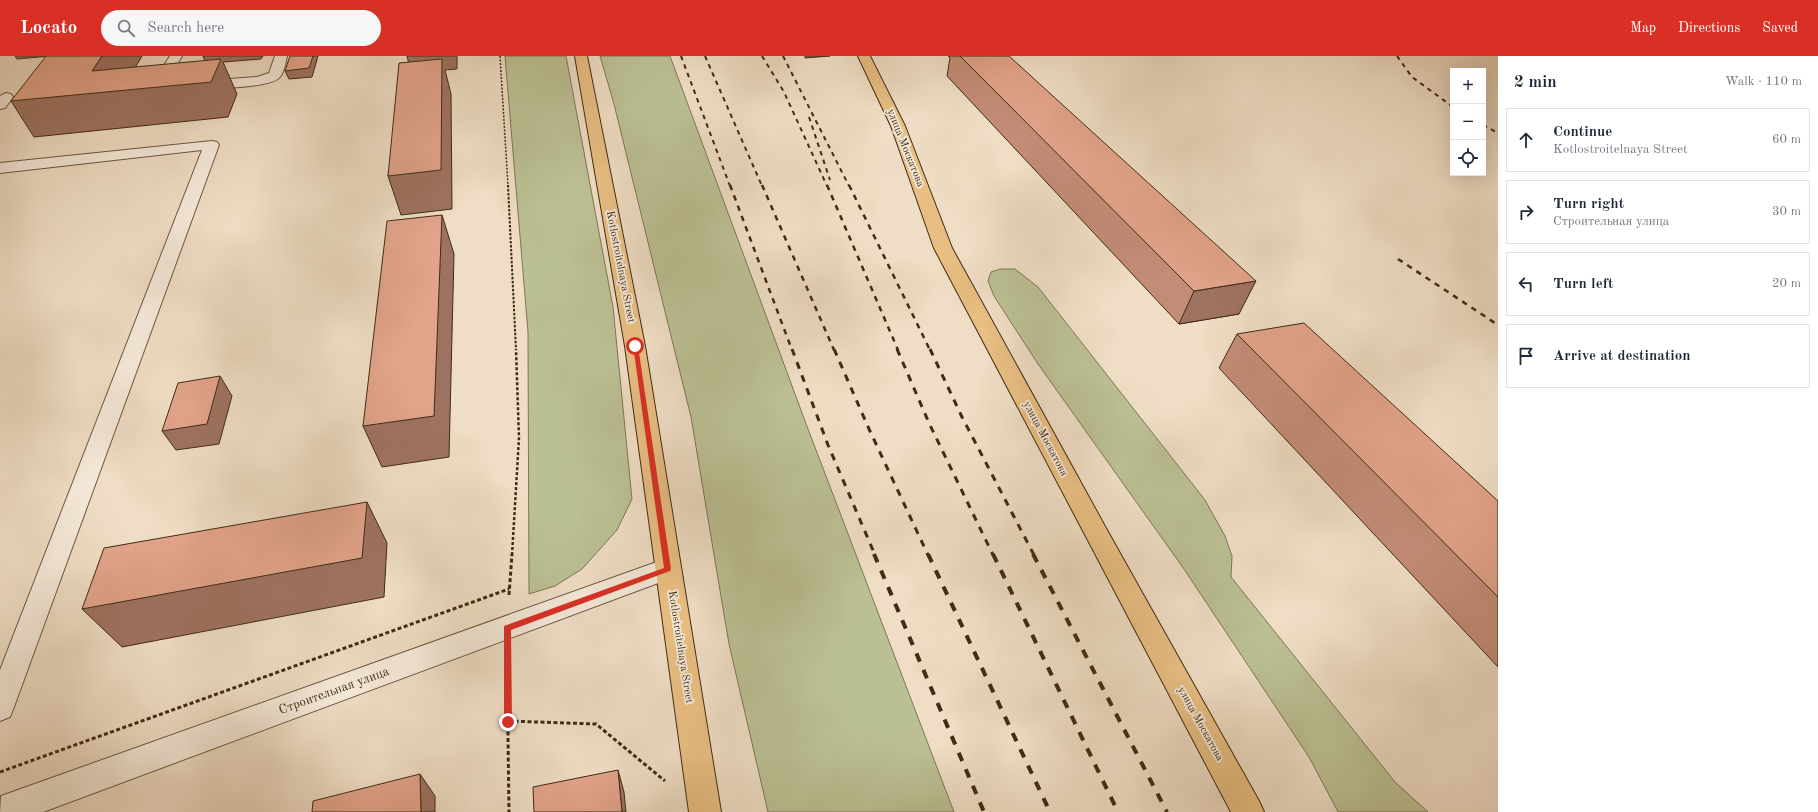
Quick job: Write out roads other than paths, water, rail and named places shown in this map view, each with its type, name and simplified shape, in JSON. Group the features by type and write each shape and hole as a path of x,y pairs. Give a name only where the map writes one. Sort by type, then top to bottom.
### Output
{"main road":[{"name":"Kotlostroitelnaya Street","path":"581,56 635,346 705,812"},
{"name":"улица Москатова","path":"864,56 898,126 943,248 1094,530 1248,812"}],"street":[{"path":"176,56 161,81 170,88 259,81 275,75 282,56"},
{"path":"0,168 212,145 0,707"},
{"name":"Строительная улица","path":"0,812 668,569"}],"railway":[{"path":"681,56 730,186"},
{"path":"705,56 762,186"},
{"path":"762,56 784,92 827,186"},
{"path":"783,56 849,186"},
{"path":"1397,56 1412,77 1450,105"},
{"path":"809,117 830,180"},
{"path":"1486,127 1498,133"},
{"path":"730,185 792,350"},
{"path":"762,185 834,350"},
{"path":"827,185 898,350"},
{"path":"849,185 930,350"},
{"path":"1398,259 1498,325"},
{"path":"792,349 828,445 875,555"},
{"path":"834,349 869,429 928,555"},
{"path":"897,349 929,423 993,555"},
{"path":"930,349 962,417 1034,555"},
{"path":"874,554 984,812"},
{"path":"928,554 1050,812"},
{"path":"993,554 1118,812"},
{"path":"1033,554 1167,812"}]}
